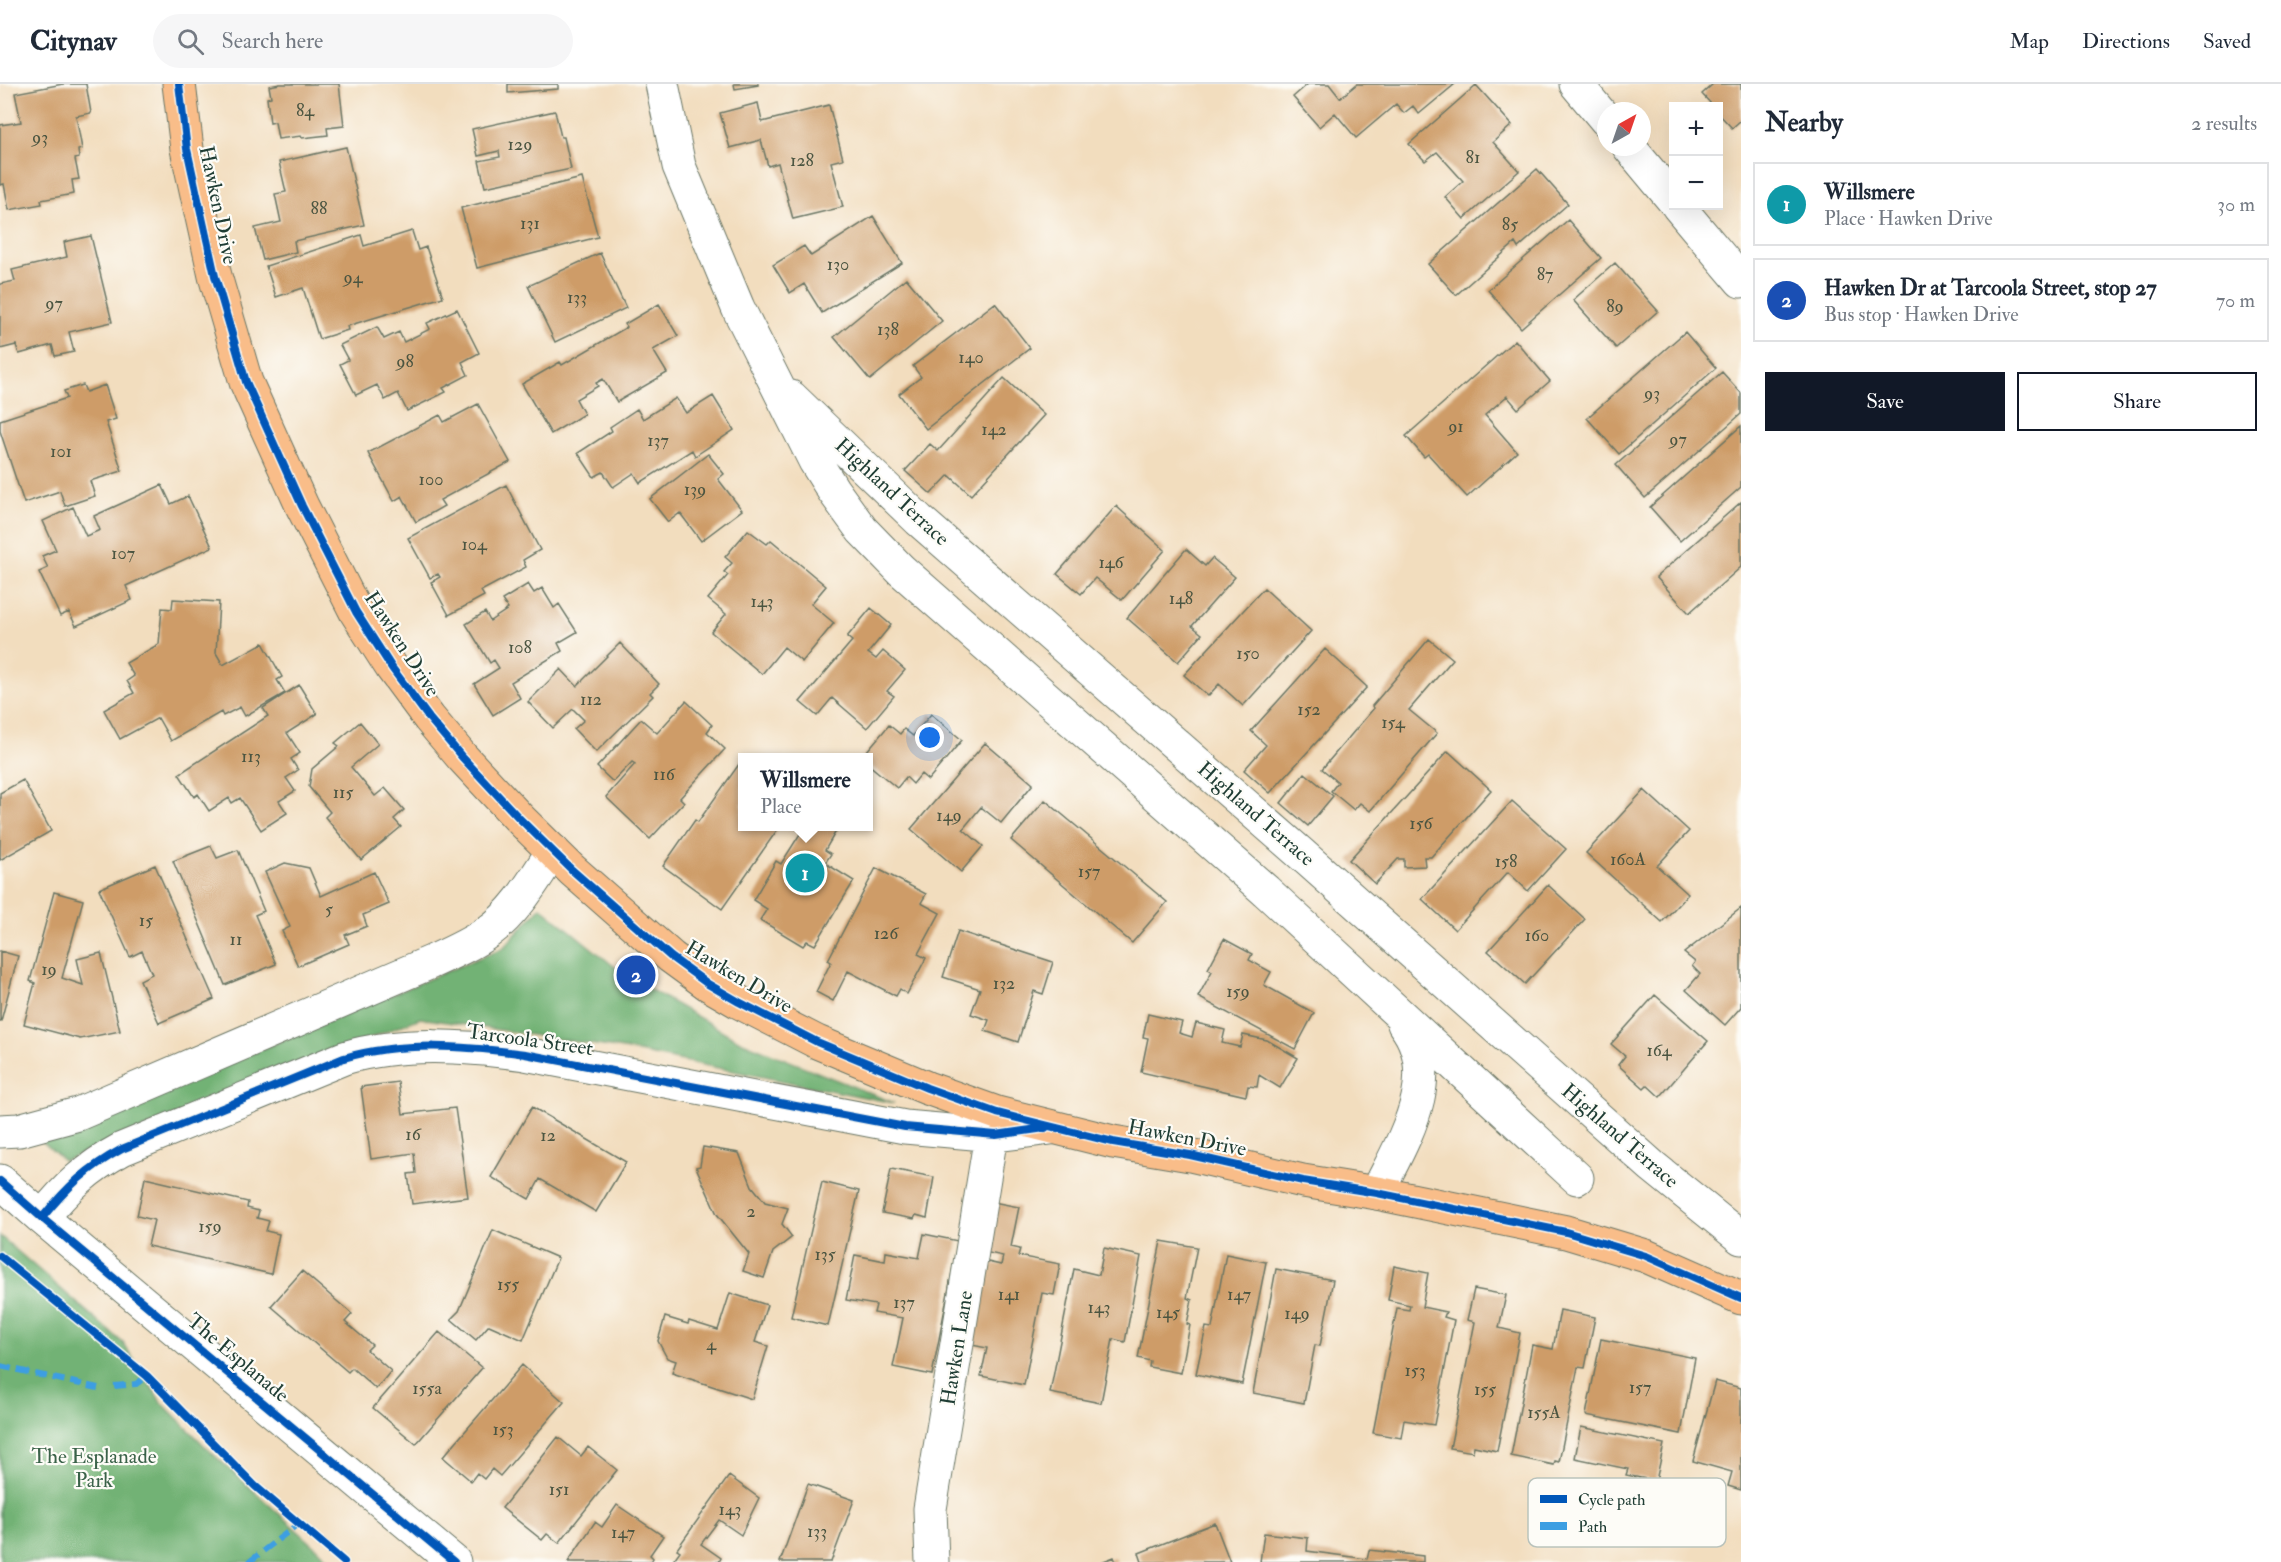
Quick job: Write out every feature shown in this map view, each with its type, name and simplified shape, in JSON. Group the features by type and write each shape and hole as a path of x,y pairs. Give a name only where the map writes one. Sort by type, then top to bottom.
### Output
{"main road":[{"name":"Hawken Drive","path":"179,84 187,149 215,276 246,382 302,506 356,612 392,668 462,758 553,851 671,957 708,984 817,1042 927,1088 997,1113 1051,1128 1190,1155 1303,1181 1377,1193 1596,1240 1646,1256 1741,1298"}],"street":[{"name":"Highland Terrace","path":"662,84 679,166 738,308 815,461 833,490 876,546 917,585 969,628 1266,891 1577,1178"},
{"path":"1576,84 1597,109"},
{"path":"1636,156 1669,195"},
{"path":"1681,210 1741,281"},
{"name":"Highland Terrace","path":"776,384 825,428 919,520 1299,852 1652,1166 1741,1238"},
{"path":"0,1131 19,1130 78,1114 465,946 499,924 519,902 553,851"},
{"name":"Highland Terrace","path":"1377,1193 1408,1128 1421,1086 1418,1052 1413,1038 1397,1014 1382,998"},
{"name":"Tarcoola Street","path":"42,1218 66,1188 97,1163 122,1149 344,1058 392,1049 469,1048 525,1054 885,1123 991,1135 1051,1128"},
{"name":"Hawken Lane","path":"932,1562 930,1509 991,1135"},
{"name":"The Esplanade","path":"0,1181 454,1562"}],"green space":[{"path":"541,907 626,976 740,1041 894,1103 623,1049 420,1018 64,1161 42,1141 503,948"},
{"name":"The Esplanade Park","path":"0,1236 123,1343 161,1402 213,1454 332,1562 0,1562"}],"building":[{"path":"63,84 86,84 91,113 76,116 82,149 78,150 79,158 75,159 79,179 72,180 74,194 41,200 42,204 9,210 4,184 0,185 0,125 21,122 15,93"},
{"path":"339,84 344,126 327,128 328,135 278,139 275,122 270,123 267,98 271,97 269,86"},
{"path":"508,84 558,84 558,89 508,93"},
{"path":"734,84 758,84 758,85 735,89"},
{"path":"1308,84 1329,84 1340,98 1357,84 1455,84 1419,114 1413,106 1404,113 1396,104 1356,138 1335,113 1319,127 1293,97"},
{"path":"1713,84 1741,84 1741,120 1732,128 1723,118 1723,102 1709,102 1702,94"},
{"path":"1476,85 1512,125 1493,142 1519,171 1464,219 1445,197 1463,181 1437,152 1425,161 1409,144"},
{"path":"758,103 762,122 829,105 843,159 831,162 843,207 793,219 778,163 768,166 761,140 730,148 720,113"},
{"path":"555,111 571,169 485,187 479,161 500,157 499,151 478,156 472,129"},
{"path":"346,147 364,225 294,241 296,252 263,260 255,228 281,222 275,194 286,192 279,162"},
{"path":"1537,169 1568,204 1518,248 1515,243 1456,295 1428,264"},
{"path":"582,178 598,237 477,268 461,208"},
{"path":"873,216 902,263 822,313 804,284 790,293 773,265 804,246 811,256"},
{"path":"1568,220 1601,258 1521,328 1488,290"},
{"path":"412,231 418,250 426,247 443,297 347,326 348,330 319,339 303,288 276,297 266,266 361,235 364,246"},
{"path":"91,236 112,322 69,332 74,352 55,356 52,345 19,354 16,345 0,349 0,284 15,281 12,270 67,257 64,242"},
{"path":"600,253 626,308 555,342 528,286"},
{"path":"1615,263 1658,311 1616,348 1573,300"},
{"path":"906,278 942,321 870,380 834,337"},
{"path":"995,303 1030,348 926,429 899,394 921,377 913,366"},
{"path":"659,304 678,336 653,350 667,373 617,402 603,379 596,383 598,386 576,399 584,414 551,434 522,384 560,362 562,365 627,327 625,324"},
{"path":"457,309 479,353 462,362 468,375 443,388 446,392 407,411 398,393 385,400 377,385 356,395 340,364 348,360 340,345 377,327 384,339 399,332 404,342 430,329 427,323"},
{"path":"1685,332 1716,368 1619,454 1587,418"},
{"path":"1515,340 1550,381 1518,409 1507,396 1485,415 1517,452 1467,497 1428,454 1424,457 1406,436"},
{"path":"1722,372 1741,393 1741,414 1645,498 1616,465"},
{"path":"1004,378 1044,415 971,495 949,475 931,494 905,471 930,444 938,451"},
{"path":"83,385 86,392 105,385 116,419 106,422 122,471 90,481 95,496 65,506 60,491 24,503 0,431 0,420 67,398 64,391"},
{"path":"713,396 734,430 695,456 692,450 640,483 634,473 613,487 603,472 594,477 578,453 612,431 610,427 637,409 643,419 676,398 686,413"},
{"path":"478,404 510,462 440,500 444,506 416,522 402,496 394,501 368,453 440,415 444,422"},
{"path":"1741,426 1741,487 1680,541 1650,507"},
{"path":"708,454 724,474 718,479 742,510 701,541 680,513 668,522 650,499"},
{"path":"162,485 171,504 188,496 212,547 126,586 132,600 76,626 69,612 60,616 39,572 48,568 42,556 56,550 43,521 73,507 86,536 100,530 94,516"},
{"path":"506,485 540,550 523,560 526,567 481,591 484,596 449,615 431,582 440,577 438,574 430,578 408,538"},
{"path":"1741,502 1741,567 1689,613 1656,577"},
{"path":"1116,506 1165,550 1122,600 1095,578 1081,594 1057,574"},
{"path":"748,530 767,544 771,540 826,586 811,604 834,623 802,662 784,647 762,674 711,632 726,614 708,599 728,575 724,572 732,563 725,557"},
{"path":"1186,549 1205,566 1212,558 1235,577 1192,626 1202,634 1178,662 1127,618"},
{"path":"528,584 534,593 542,588 554,608 559,604 577,632 558,643 562,651 511,682 520,698 493,715 474,684 499,668 494,660 490,663 466,624 485,612 490,621 508,609 502,600"},
{"path":"1264,588 1311,631 1243,706 1219,684 1208,696 1184,675"},
{"path":"173,599 219,602 216,653 223,665 263,643 282,677 277,680 285,693 245,716 240,707 223,716 221,712 171,741 158,718 120,739 104,710 134,693 127,681 134,676 126,663 159,644 162,608 172,609"},
{"path":"871,608 891,625 868,653 876,659 883,651 905,670 887,691 894,696 867,728 832,698 817,716 800,702 852,641 847,637"},
{"path":"1429,639 1453,659 1409,710 1437,733 1370,811 1360,803 1354,810 1331,791 1338,782 1322,769"},
{"path":"620,643 659,684 650,693 653,696 596,752 574,729 584,720 573,709 553,728 528,702 561,669 577,686"},
{"path":"1325,649 1367,687 1270,793 1244,770 1266,745 1251,731"},
{"path":"299,685 317,714 287,733 300,753 291,759 298,770 286,778 295,791 279,801 287,813 261,830 240,798 232,803 229,798 209,811 198,794 194,797 179,774 268,716 263,708"},
{"path":"686,701 712,725 707,732 725,749 680,798 684,802 650,839 606,797 635,764 632,762 613,782 597,767 641,719 657,733"},
{"path":"931,714 962,740 928,780 921,774 913,784 906,777 897,788 873,768 873,753 865,753 889,725 900,734 904,729 913,736"},
{"path":"360,722 378,744 351,767 375,796 385,788 404,810 394,819 401,827 361,860 325,817 330,812 309,787 312,769 339,746 335,743"},
{"path":"985,743 1033,784 1001,823 981,807 963,829 983,846 961,872 911,829"},
{"path":"1448,751 1491,790 1431,857 1424,857 1425,866 1404,867 1404,859 1398,859 1375,884 1349,860"},
{"path":"738,766 738,831 777,831 722,909 663,866 695,820 698,822"},
{"path":"1305,773 1333,796 1308,826 1281,803"},
{"path":"23,780 51,831 0,860 0,793"},
{"path":"1644,790 1689,831 1657,866 1688,894 1662,922 1586,853"},
{"path":"1045,800 1167,902 1132,943 1011,840"},
{"path":"1512,801 1566,849 1528,891 1508,872 1455,930 1422,899"},
{"path":"802,831 836,831 825,850 831,854 825,863 854,881 815,945 807,941 803,946 760,920 767,909 753,900 776,861 781,864"},
{"path":"211,846 217,858 238,850 264,911 255,915 276,964 225,985 173,861"},
{"path":"285,863 309,868 321,896 374,872 389,904 363,915 367,926 345,935 349,944 298,966 282,931 290,927 265,872"},
{"path":"155,865 214,999 159,1023 140,980 152,974 142,951 130,957 99,889"},
{"path":"876,868 926,894 921,903 940,913 918,954 926,958 907,994 900,989 896,996 848,971 833,1001 816,992 831,962 828,960"},
{"path":"1548,885 1585,919 1525,984 1488,951"},
{"path":"54,892 83,900 62,978 83,985 77,959 101,953 120,1031 80,1039 24,1024 35,983 30,981"},
{"path":"1741,908 1741,1007 1725,1025 1686,990 1700,974 1692,966 1695,962 1684,953"},
{"path":"958,931 1053,962 1043,994 1034,991 1018,1042 985,1031 989,1020 971,1014 980,989 943,977"},
{"path":"1224,939 1252,954 1249,960 1271,972 1264,985 1314,1013 1295,1049 1198,997 1212,971 1208,969"},
{"path":"0,951 18,956 1,1021 0,1021"},
{"path":"1655,995 1708,1041 1660,1097 1647,1085 1644,1088 1618,1065 1625,1056 1611,1044"},
{"path":"1148,1014 1182,1022 1179,1033 1192,1037 1196,1023 1225,1030 1222,1043 1240,1047 1243,1035 1267,1040 1298,1058 1280,1088 1259,1075 1257,1087 1248,1086 1246,1096 1141,1072 1148,1038 1143,1037"},
{"path":"398,1082 403,1114 455,1108 468,1197 412,1204 408,1174 416,1173 414,1153 371,1159 361,1087"},
{"path":"532,1107 626,1162 596,1212 540,1179 529,1199 491,1177"},
{"path":"703,1147 739,1153 752,1186 765,1202 788,1208 782,1224 792,1237 773,1252 764,1278 743,1271 749,1254 717,1214 696,1167 700,1166"},
{"path":"891,1169 934,1177 927,1218 916,1215 914,1219 882,1213"},
{"path":"145,1178 248,1202 247,1208 259,1211 257,1218 269,1221 266,1231 279,1234 271,1274 148,1246 154,1220 137,1216"},
{"path":"822,1182 859,1191 828,1326 791,1317"},
{"path":"993,1202 1019,1207 1011,1247 1020,1249 1018,1256 1060,1264 1054,1295 1042,1293 1024,1385 981,1376 987,1348 967,1344 983,1261 1001,1265 1003,1256 984,1252"},
{"path":"493,1230 558,1258 523,1340 489,1325 476,1340 451,1319 459,1311"},
{"path":"924,1234 958,1241 932,1375 893,1367 903,1318 874,1313 876,1305 846,1300 855,1255 885,1261 886,1252 919,1258"},
{"path":"1161,1241 1197,1247 1187,1298 1192,1300 1187,1324 1190,1325 1181,1373 1149,1367 1150,1361 1138,1358"},
{"path":"1104,1248 1141,1256 1125,1342 1113,1339 1101,1403 1050,1393 1074,1269 1099,1275"},
{"path":"1226,1254 1266,1262 1242,1384 1196,1374 1206,1327 1212,1328"},
{"path":"1394,1266 1428,1273 1422,1307 1446,1312 1444,1317 1454,1320 1434,1425 1404,1420 1401,1438 1373,1433 1397,1308 1409,1310 1410,1305 1388,1300"},
{"path":"1276,1269 1333,1280 1320,1346 1315,1345 1304,1403 1253,1393"},
{"path":"302,1271 352,1314 345,1322 372,1345 367,1350 391,1371 376,1389 352,1368 348,1372 271,1306"},
{"path":"1474,1289 1506,1295 1499,1328 1520,1333 1497,1451 1474,1446 1473,1452 1450,1448 1475,1322 1467,1320"},
{"path":"730,1293 767,1305 755,1342 768,1346 752,1399 672,1373 676,1361 667,1358 658,1341 665,1317 688,1324 689,1321 718,1330"},
{"path":"1560,1310 1595,1317 1585,1368 1578,1367 1559,1462 1555,1461 1554,1465 1511,1456 1532,1345 1553,1349"},
{"path":"439,1332 482,1368 416,1444 373,1408"},
{"path":"1601,1339 1695,1358 1681,1434 1586,1415"},
{"path":"522,1365 564,1402 500,1476 492,1469 484,1479 477,1473 471,1481 443,1457"},
{"path":"1715,1381 1741,1388 1741,1490 1728,1486 1732,1472 1693,1461"},
{"path":"1581,1427 1664,1444 1657,1478 1626,1475 1628,1469 1575,1458"},
{"path":"558,1437 581,1456 588,1447 617,1470 559,1543 547,1534 542,1540 502,1508"},
{"path":"729,1476 759,1498 741,1535 719,1520 701,1544 721,1558 719,1562 672,1562 680,1551 677,1549"},
{"path":"808,1484 854,1500 831,1562 780,1562"},
{"path":"617,1505 663,1536 650,1555 653,1558 651,1562 568,1562 595,1522 602,1527"},
{"path":"1215,1523 1230,1562 1142,1562 1139,1553"},
{"path":"1264,1533 1308,1538 1307,1551 1367,1559 1369,1550 1423,1556 1423,1562 1260,1562"},
{"path":"1114,1557 1116,1562 1101,1562"}],"marked path":[{"path":"0,1366 98,1388"},
{"path":"114,1386 136,1384 147,1376"},
{"path":"249,1562 298,1524"}],"cycle path":[{"path":"179,84 187,149 215,276 246,382 302,506 356,612 392,668 429,718 462,757 572,870 671,957 708,984 817,1042 927,1088 997,1113 1113,1142 1190,1155 1303,1181 1377,1193 1566,1232 1646,1256 1741,1298"},
{"path":"42,1218 78,1179 98,1163 122,1149 344,1058 388,1049 457,1047 525,1054 905,1127 996,1135 1045,1128"},
{"path":"0,1181 454,1562"},
{"path":"0,1256 147,1376 255,1486 344,1562"}],"place":[{"name":"Willsmere","path":"805,873"},
{"name":"Hawken Dr at Tarcoola Street, stop 27","path":"636,975"}]}
